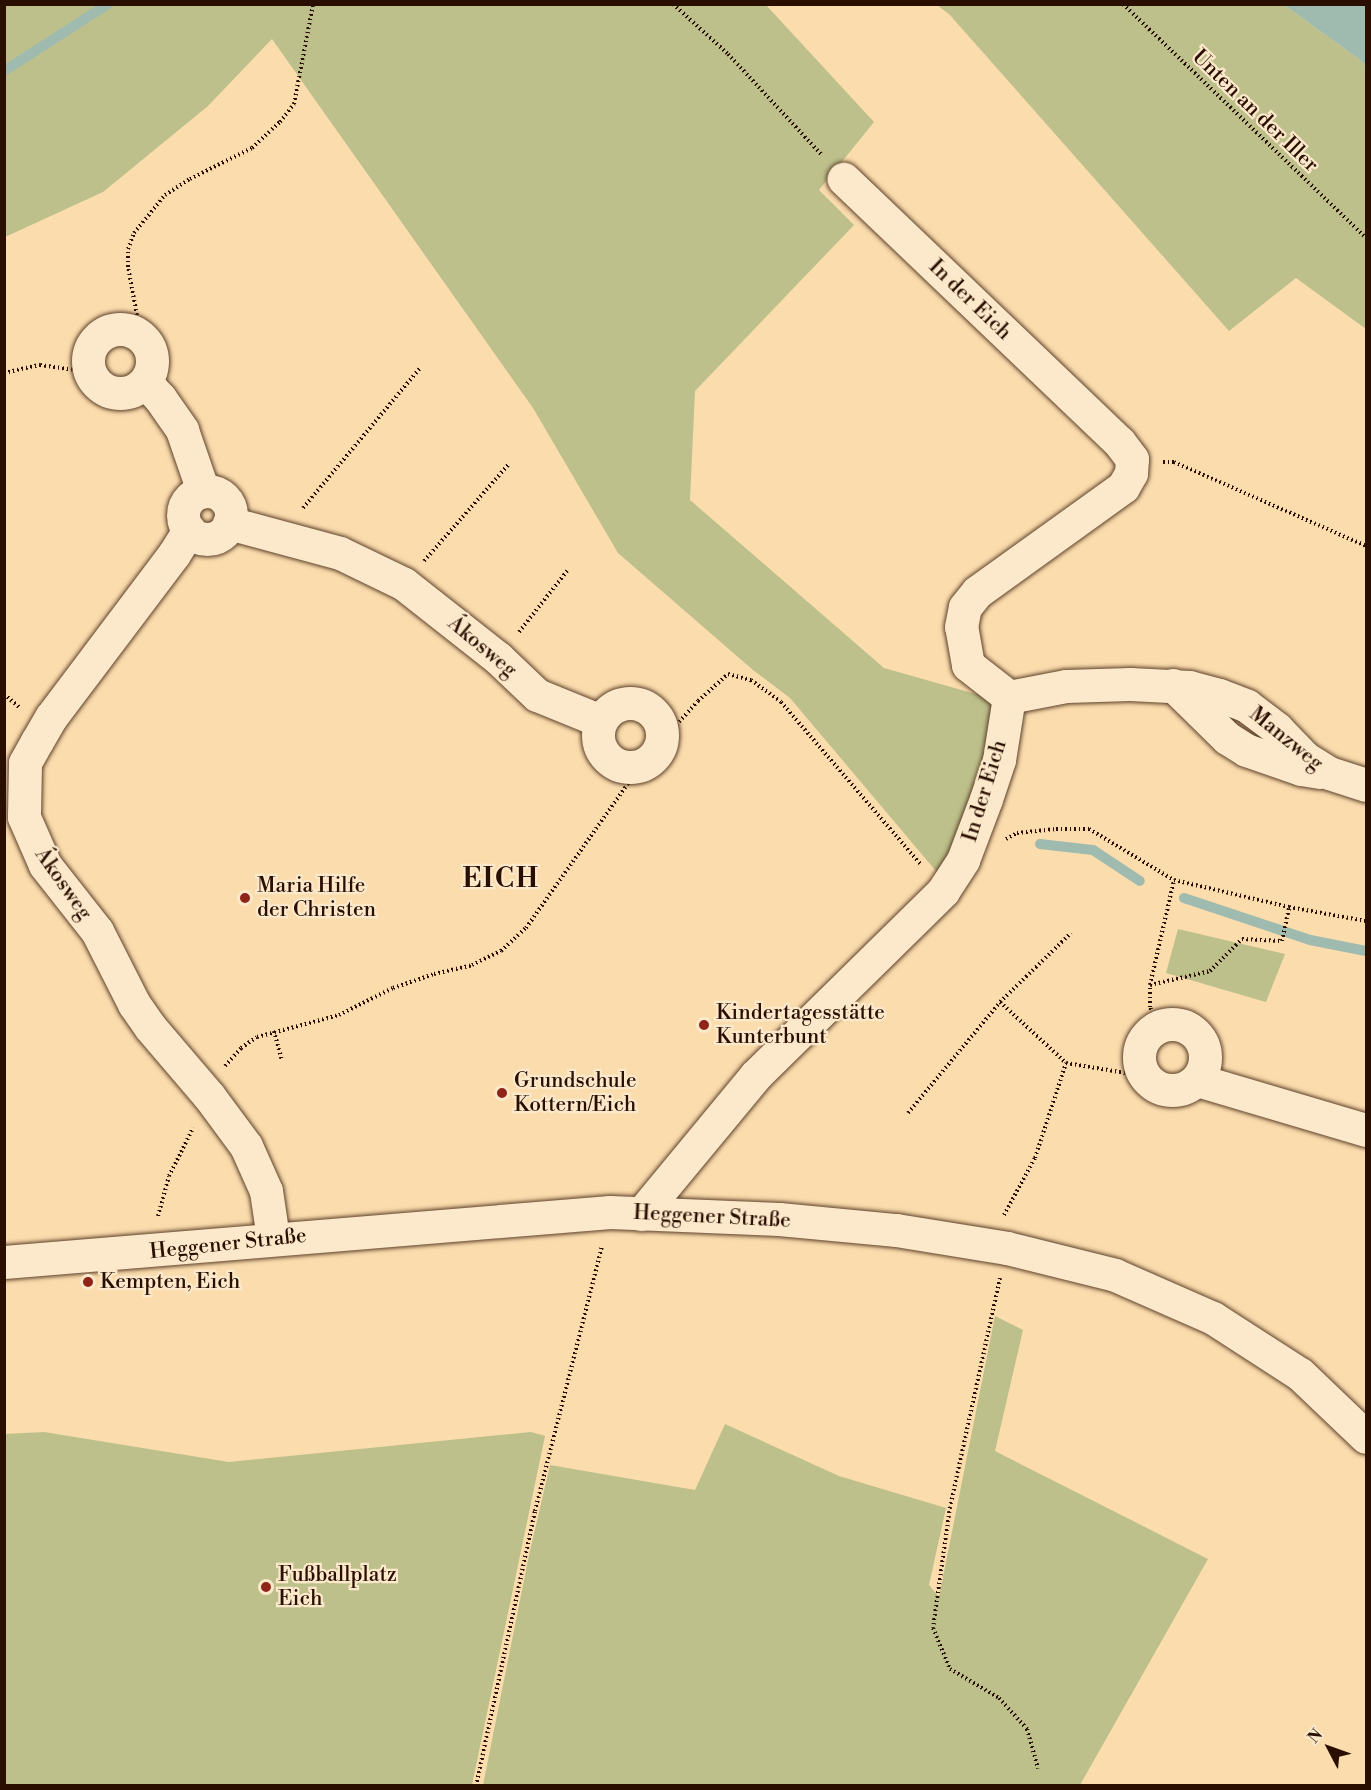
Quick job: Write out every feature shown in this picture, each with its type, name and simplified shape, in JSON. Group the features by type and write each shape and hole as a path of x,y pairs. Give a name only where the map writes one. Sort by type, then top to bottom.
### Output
{"street":[{"name":"In der Eich","path":"844,179 1119,442 1132,459"},
{"path":"123,329 141,337 151,353 150,373 145,382 129,392 119,393 101,387 90,372 91,350 104,334 123,329"},
{"path":"145,382 160,398 182,430 203,491"},
{"path":"1009,697 968,665 961,627 965,607 977,592 1123,487 1131,473 1132,459"},
{"path":"203,491 216,493 227,502 230,509 229,523 225,530 211,538 195,536 189,530 183,515 184,507 195,494 203,491"},
{"name":"Ákosweg","path":"229,523 340,553 404,584 498,658 537,695 602,721"},
{"name":"Ákosweg","path":"189,530 174,554 51,717 25,763 24,817 45,865 97,931 134,1004 150,1027 209,1096 246,1146 266,1191 273,1238"},
{"name":"Manzweg","path":"1009,697 1066,686 1173,685 1219,695 1247,706 1277,729 1305,758 1329,773 1366,785"},
{"name":"In der Eich","path":"626,1213 755,1076 943,891 963,860 999,760 1009,697"},
{"path":"635,704 652,713 658,722 651,753 619,765 603,752 598,742 602,721 615,707 635,704"},
{"path":"1181,1024 1199,1037 1204,1048 1206,1059 1197,1080 1180,1090 1170,1091 1151,1083 1144,1076 1139,1065 1142,1043 1158,1026 1181,1024"},
{"path":"1197,1080 1366,1130"},
{"name":"Heggener Straße","path":"4,1262 149,1252 273,1238 626,1213 779,1219 896,1230 998,1246 1115,1275 1213,1318 1300,1374 1366,1437"}],"path":[{"path":"141,337 128,267 128,249 134,233 165,195 190,178 252,148 280,122 294,104 313,4"},
{"path":"673,4 728,54 844,179"},
{"name":"Unten an der Iller","path":"1123,4 1366,238"},
{"path":"4,373 40,365 90,372"},
{"path":"280,536 420,368"},
{"path":"1132,459 1174,462 1366,546"},
{"path":"404,584 508,465"},
{"path":"498,658 567,571"},
{"path":"149,1252 169,1176 225,1065 242,1048 256,1037 339,1016 393,988 434,974 472,965 501,951 526,928 651,753 698,701 728,674 751,681 781,702 943,891"},
{"path":"963,860 1017,833 1056,829 1089,829 1174,880 1289,907 1366,921"},
{"path":"1158,1026 1150,1007 1150,985 1174,880"},
{"path":"1150,985 1210,971 1242,939 1282,941 1288,923 1289,907"},
{"path":"908,1113 1000,1002 1071,933"},
{"path":"1000,1002 1066,1063 1144,1076"},
{"path":"274,1031 282,1060"},
{"path":"1038,1768 1027,1730 999,1698 950,1668 933,1628 950,1507 998,1246 1035,1158 1066,1063"},
{"path":"476,1785 535,1511 626,1213"}],"green space":[{"path":"4,5 766,5 874,122 819,190 854,225 695,391 690,500 884,668 997,700 990,760 941,877 790,698 753,670 618,553 533,408 272,39 208,106 103,192 5,237"},
{"path":"937,5 1284,5 1359,59 1366,66 1366,329 1296,278 1229,331 949,14"},
{"path":"1178,929 1285,954 1266,1002 1166,973"},
{"path":"995,1316 1023,1330 995,1451 1208,1559 1080,1785 483,1785 529,1555 550,1465 695,1490 725,1424 839,1476 946,1508 929,1585 939,1597"},
{"name":"Fußballplatz Eich","path":"44,1432 229,1462 531,1432 545,1436 472,1785 5,1785 5,1434"}],"shaded area":[{"path":"1284,5 1366,5 1366,66 1359,59"}],"waterway":[{"path":"4,71 108,4"},
{"path":"1040,844 1093,850 1140,881"},
{"path":"1184,898 1310,940 1366,951"}],"place":[{"name":"Maria Hilfe der Christen","path":"245,898"},
{"name":"Kindertagesstätte Kunterbunt","path":"704,1025"},
{"name":"Grundschule Kottern/Eich","path":"502,1093"},
{"name":"Kempten, Eich","path":"88,1282"},
{"name":"Fußballplatz Eich","path":"266,1587"}],"district":[{"name":"EICH","path":"501,880"}]}
